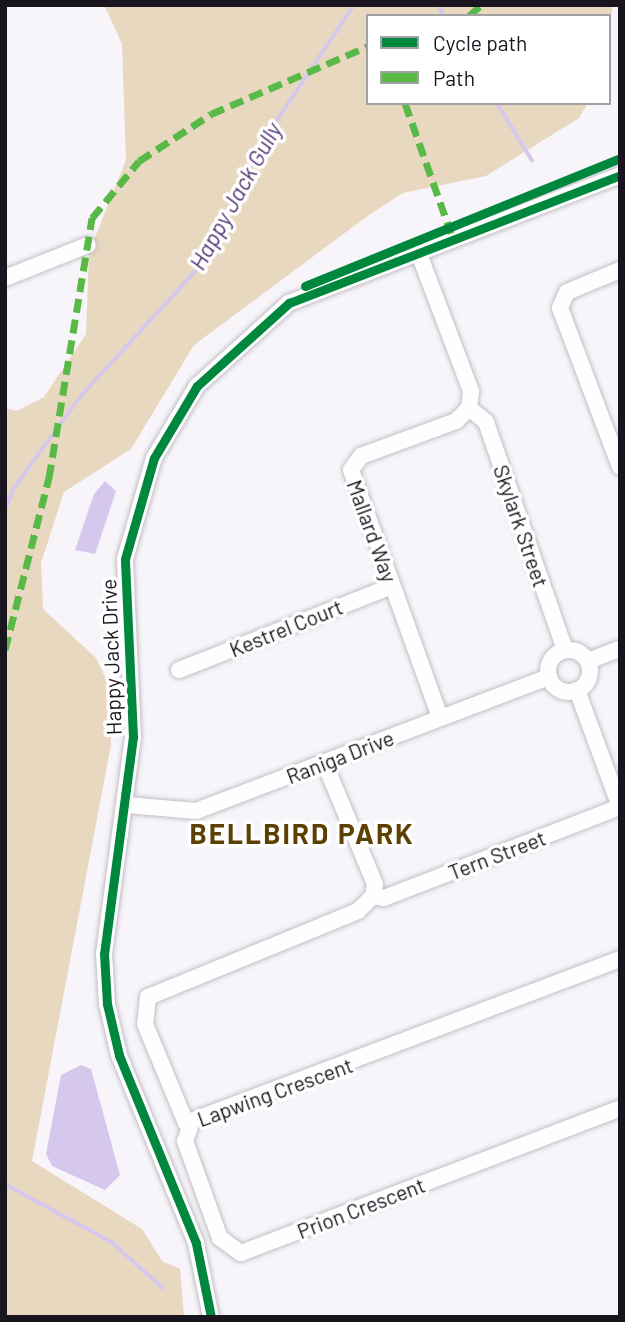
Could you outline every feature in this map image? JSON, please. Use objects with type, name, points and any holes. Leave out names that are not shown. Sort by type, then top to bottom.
[{"type":"street","name":"Happy Jack Drive","points":[[211,1317],[196,1243],[119,1055],[107,1004],[106,942],[127,805],[133,737],[125,559],[154,458],[197,386],[251,332],[289,303],[620,174]]},
{"type":"street","points":[[5,278],[88,245]]},
{"type":"street","points":[[419,254],[471,391],[469,408]]},
{"type":"street","points":[[620,270],[567,292],[560,308],[620,467]]},
{"type":"street","name":"Mallard Way","points":[[440,718],[392,586],[352,463],[456,421],[469,408]]},
{"type":"street","name":"Skylark Street","points":[[469,408],[486,422],[565,650]]},
{"type":"street","name":"Kestrel Court","points":[[179,670],[392,586]]},
{"type":"street","points":[[587,661],[587,681],[577,690],[558,688],[550,677],[550,664],[565,650],[587,661],[620,649]]},
{"type":"street","name":"Raniga Drive","points":[[127,805],[196,811],[550,677]]},
{"type":"street","points":[[577,690],[620,807]]},
{"type":"street","points":[[325,764],[375,884],[373,895]]},
{"type":"street","name":"Tern Street","points":[[373,895],[384,898],[620,807]]},
{"type":"street","name":"Lapwing Crescent","points":[[373,895],[358,911],[148,997],[145,1024],[183,1119],[191,1124],[620,959]]},
{"type":"street","name":"Prion Crescent","points":[[191,1124],[185,1141],[220,1238],[241,1253],[620,1108]]},
{"type":"shaded area","points":[[104,5],[613,5],[611,17],[611,14],[366,14],[366,105],[587,105],[579,118],[486,176],[403,193],[369,215],[194,345],[131,449],[64,492],[41,563],[43,609],[96,658],[107,681],[111,745],[32,1161],[142,1229],[162,1261],[180,1269],[184,1317],[5,1317],[5,408],[17,411],[44,397],[86,334],[89,252],[126,160],[122,44]]},
{"type":"shaded area","points":[[105,481],[116,491],[95,554],[75,550],[94,494]]},
{"type":"shaded area","points":[[81,1065],[91,1069],[120,1175],[105,1190],[52,1166],[46,1154],[61,1075]]},
{"type":"waterway","name":"Happy Jack Gully","points":[[5,511],[14,488],[80,397],[198,268],[269,132],[354,5]]},
{"type":"waterway","points":[[438,5],[443,14]]},
{"type":"waterway","points":[[498,105],[532,160]]},
{"type":"waterway","points":[[5,1184],[113,1243],[163,1288]]},
{"type":"marked path","points":[[471,14],[481,5]]},
{"type":"marked path","points":[[5,650],[49,478],[92,218],[139,161],[211,114],[366,47]]},
{"type":"marked path","points":[[406,105],[451,233]]},
{"type":"cycle path","points":[[305,286],[620,158]]},
{"type":"cycle path","points":[[211,1317],[196,1243],[119,1055],[107,1004],[104,954],[133,737],[125,559],[154,458],[197,386],[289,303],[620,175]]},
{"type":"district","name":"BELLBIRD PARK","points":[[302,833]]}]
